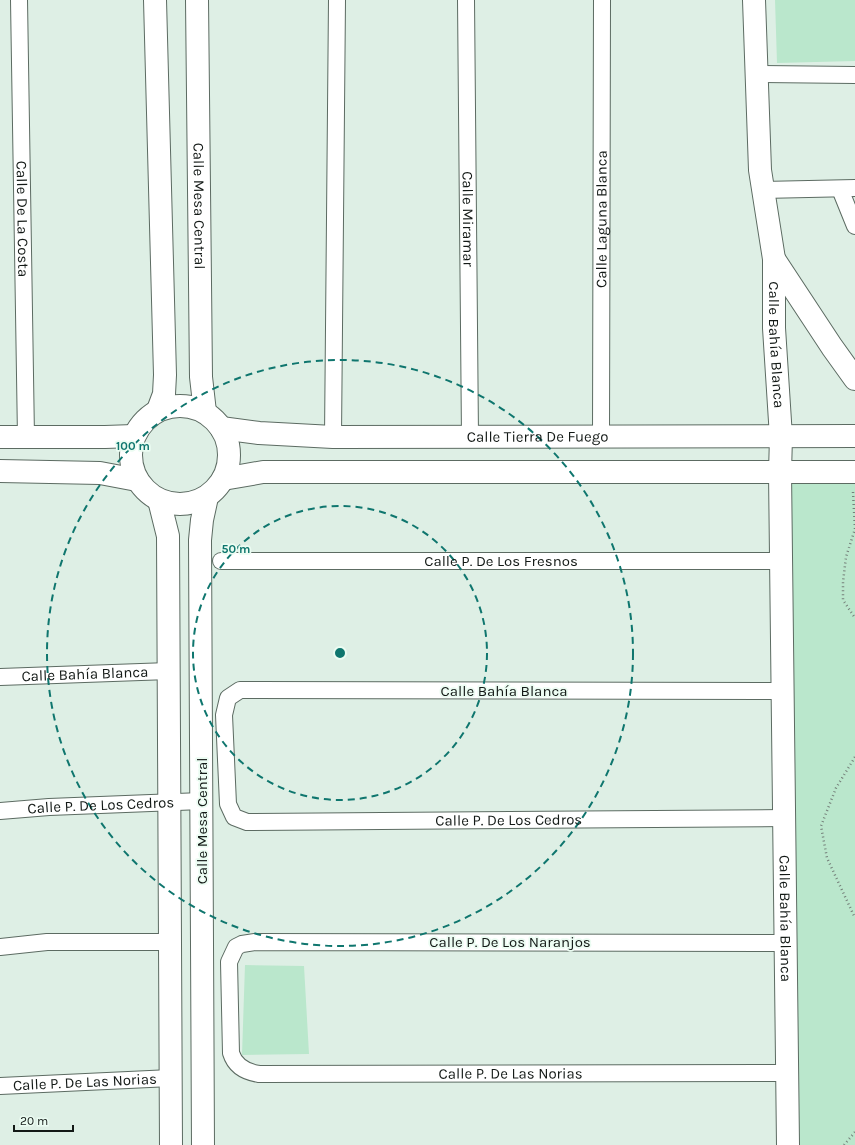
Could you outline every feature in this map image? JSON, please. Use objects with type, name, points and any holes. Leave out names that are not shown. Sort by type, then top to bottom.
[{"type":"street","name":"Calle De La Costa","points":[[19,0],[26,437]]},
{"type":"street","points":[[155,0],[165,375],[164,394],[158,410]]},
{"type":"street","name":"Calle Mesa Central","points":[[197,0],[201,377],[205,412]]},
{"type":"street","points":[[333,437],[337,0]]},
{"type":"street","name":"Calle Miramar","points":[[466,0],[470,437]]},
{"type":"street","name":"Calle Laguna Blanca","points":[[601,437],[602,0]]},
{"type":"street","name":"Calle Bahía Blanca","points":[[754,0],[755,74],[760,170],[774,259],[774,328],[781,437],[782,691],[788,1145]]},
{"type":"street","points":[[755,74],[855,76]]},
{"type":"street","points":[[762,190],[847,189],[855,226]]},
{"type":"street","points":[[774,259],[855,379]]},
{"type":"street","points":[[174,406],[190,406],[205,412],[214,419],[221,428],[227,440],[230,453],[228,466],[223,479],[216,489],[207,497],[196,502],[183,505],[171,504],[159,500],[146,492],[136,480],[131,466],[130,451],[134,436],[144,421],[158,410],[174,406]]},
{"type":"street","name":"Calle Tierra De Fuego","points":[[221,428],[259,434],[333,437],[855,436]]},
{"type":"street","points":[[0,437],[105,438],[134,436]]},
{"type":"street","points":[[0,471],[100,473],[136,480]]},
{"type":"street","points":[[223,479],[263,472],[853,472]]},
{"type":"street","name":"Calle Mesa Central","points":[[203,1145],[200,540],[202,520],[207,497]]},
{"type":"street","points":[[159,500],[168,536],[171,1145]]},
{"type":"street","name":"Calle P. De Los Fresnos","points":[[221,561],[781,561]]},
{"type":"street","name":"Calle Bahía Blanca","points":[[0,677],[169,671]]},
{"type":"street","name":"Calle Bahía Blanca","points":[[234,817],[228,804],[224,716],[228,698],[240,690],[782,691]]},
{"type":"street","name":"Calle P. De Los Cedros","points":[[0,811],[49,807],[202,801]]},
{"type":"street","name":"Calle P. De Los Cedros","points":[[234,817],[247,822],[784,818]]},
{"type":"street","points":[[0,947],[47,942],[170,942]]},
{"type":"street","name":"Calle P. De Los Naranjos","points":[[237,1064],[231,1053],[229,962],[236,947],[242,944],[255,942],[785,942]]},
{"type":"street","name":"Calle P. De Las Norias","points":[[237,1064],[244,1070],[258,1074],[786,1073]]},
{"type":"street","name":"Calle P. De Las Norias","points":[[0,1086],[171,1078]]},
{"type":"path","points":[[853,472],[855,529],[846,557],[843,600],[855,618]]},
{"type":"path","points":[[855,757],[836,788],[821,826],[828,858],[855,918]]},
{"type":"path","points":[[844,1145],[855,1132]]},
{"type":"green space","points":[[775,0],[855,0],[855,61],[777,63]]},
{"type":"green space","points":[[794,481],[855,482],[855,1145],[794,1145],[786,492]]},
{"type":"green space","points":[[245,965],[304,966],[309,1054],[242,1055]]}]
